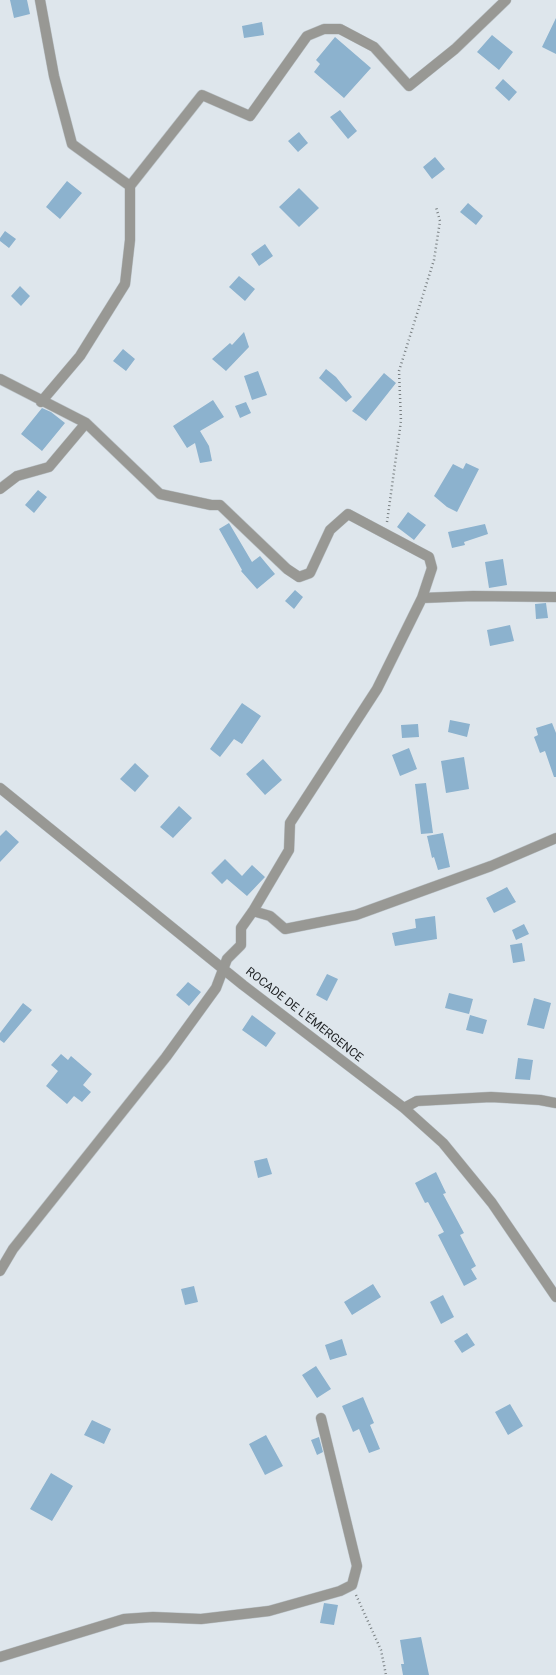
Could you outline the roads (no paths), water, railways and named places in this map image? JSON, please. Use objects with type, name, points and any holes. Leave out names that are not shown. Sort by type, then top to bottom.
[{"type":"street","points":[[40,0],[54,76],[72,144],[130,186]]},
{"type":"street","points":[[42,402],[80,356],[125,284],[130,240],[130,186],[202,95],[250,116],[307,36],[324,29],[340,29],[374,47],[409,86],[456,49],[506,0]]},
{"type":"street","points":[[0,379],[42,402],[86,423],[160,494],[212,505],[220,505],[287,569],[299,577],[310,573],[330,530],[348,514],[429,557],[432,568],[422,598],[377,689],[290,823],[289,850],[253,911],[241,928],[241,945],[227,958],[216,988],[166,1057],[13,1249],[0,1271]]},
{"type":"street","points":[[0,488],[17,476],[49,467],[86,423]]},
{"type":"street","points":[[422,598],[473,596],[556,597]]},
{"type":"street","name":"ROCADE DE L'ÉMERGENCE","points":[[0,788],[296,1026],[404,1108],[443,1142],[492,1203],[556,1297]]},
{"type":"street","points":[[253,911],[270,916],[285,929],[356,915],[491,866],[556,838]]},
{"type":"street","points":[[404,1108],[417,1101],[491,1097],[540,1100],[556,1103]]},
{"type":"street","points":[[0,1657],[124,1619],[153,1617],[200,1619],[269,1611],[340,1591],[352,1585],[357,1566],[322,1418]]}]
